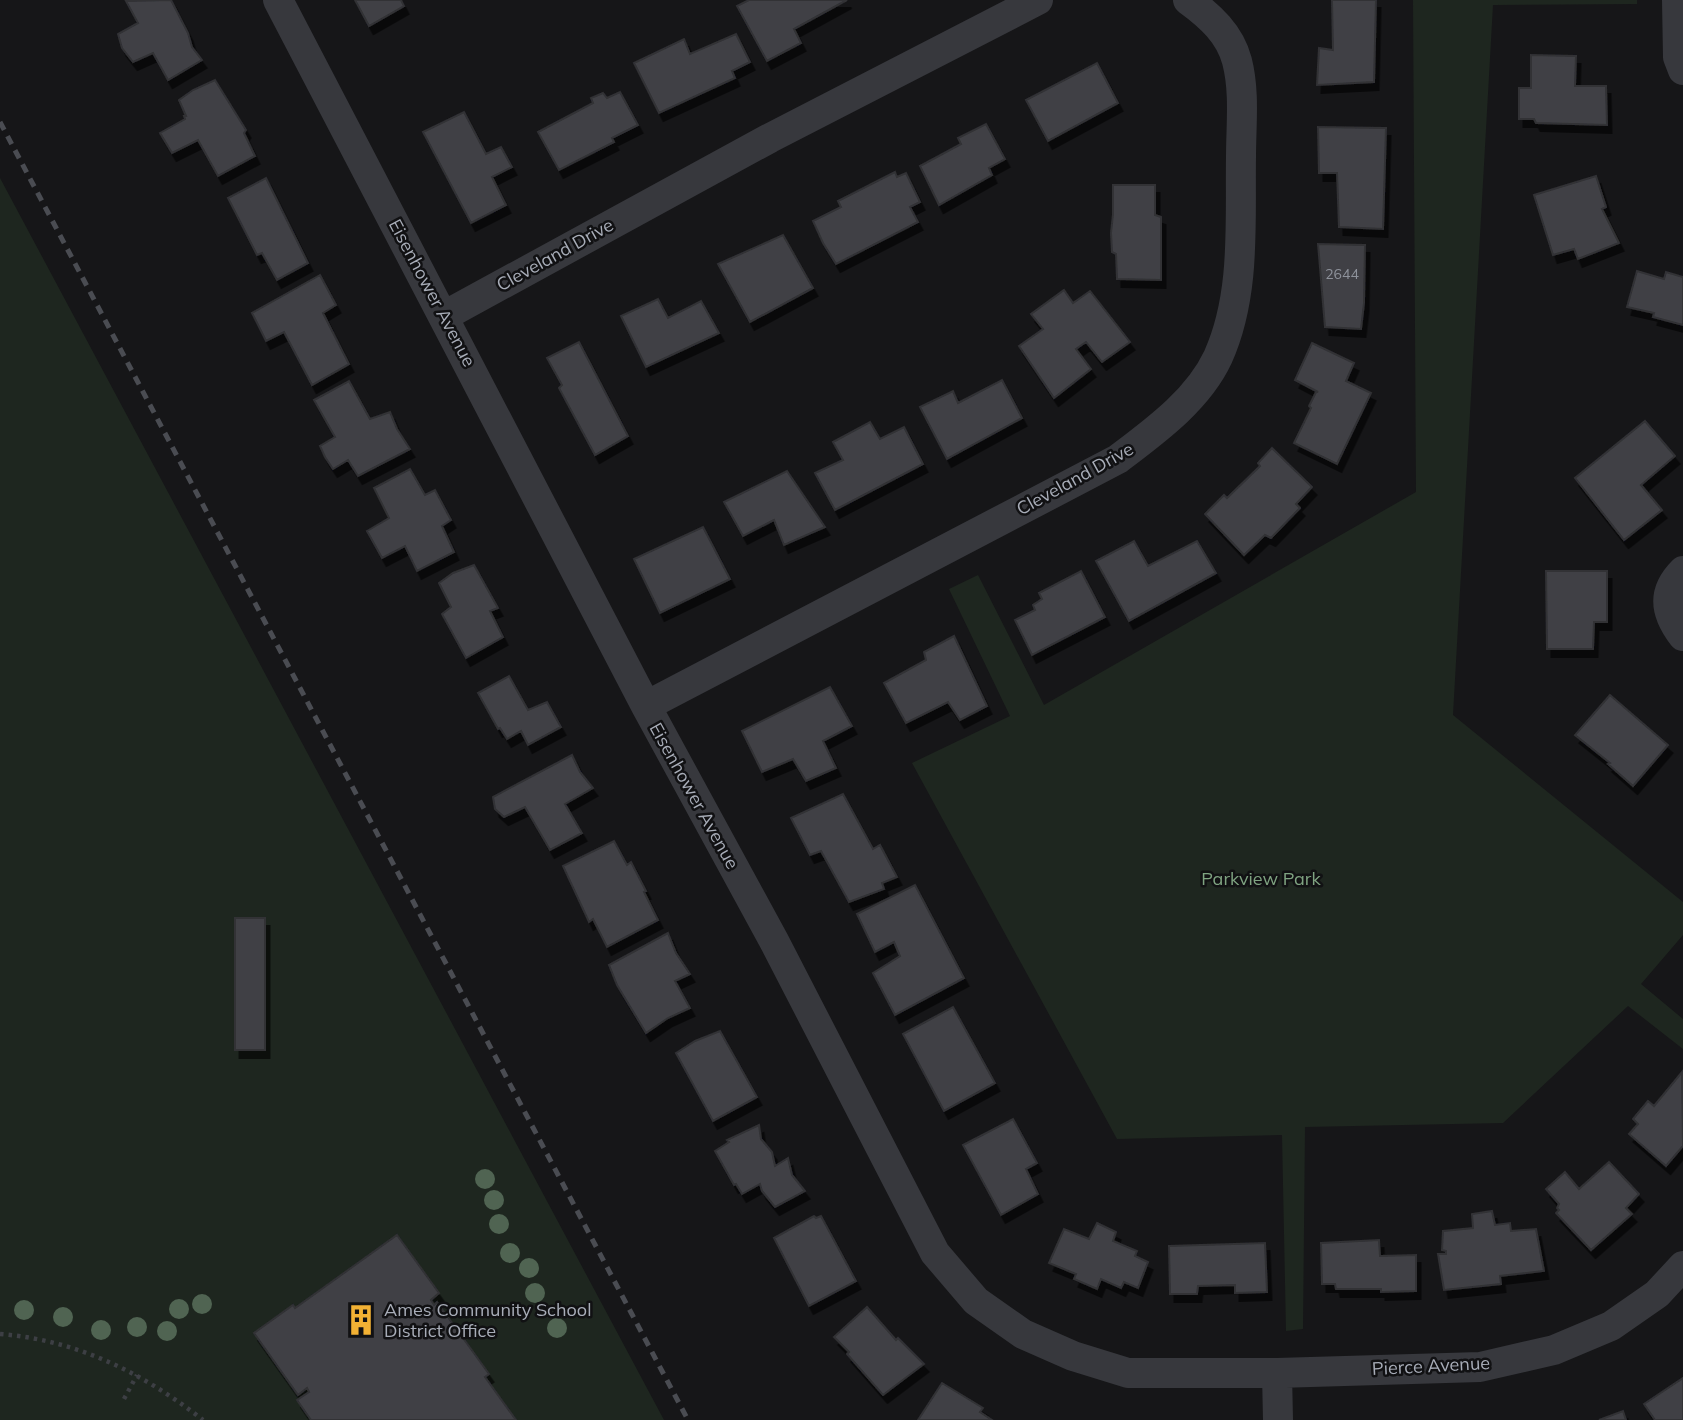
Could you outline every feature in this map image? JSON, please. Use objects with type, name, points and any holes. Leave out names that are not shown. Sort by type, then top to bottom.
[{"type":"street","name":"Eisenhower Avenue","points":[[278,0],[646,706],[774,941],[935,1253],[976,1301],[1023,1334],[1073,1356],[1128,1373],[1277,1373]]},
{"type":"street","name":"Cleveland Drive","points":[[444,316],[770,138],[1038,0]]},
{"type":"street","name":"Cleveland Drive","points":[[646,706],[1118,458],[1169,421],[1196,389],[1217,359],[1230,322],[1239,271],[1242,90],[1237,60],[1226,35],[1206,13],[1188,0]]},
{"type":"street","points":[[1677,0],[1678,57],[1683,70]]},
{"type":"street","points":[[1683,571],[1668,594],[1670,619],[1683,636]]},
{"type":"street","name":"Pierce Avenue","points":[[1277,1373],[1480,1367],[1554,1350],[1611,1326],[1657,1294],[1683,1266]]},
{"type":"street","points":[[1277,1373],[1278,1420]]},
{"type":"path","points":[[0,1334],[47,1341],[83,1351],[137,1375],[203,1420]]},
{"type":"path","points":[[124,1399],[137,1375]]},
{"type":"path","points":[[191,1420],[195,1413]]},
{"type":"green space","name":"Parkview Park","points":[[1413,0],[1637,0],[1637,4],[1493,5],[1453,715],[1683,902],[1683,935],[1641,984],[1683,1019],[1683,1049],[1628,1006],[1503,1123],[1305,1127],[1303,1329],[1286,1331],[1282,1135],[1117,1139],[912,763],[1010,716],[949,589],[978,575],[1044,705],[1416,492]]},
{"type":"green space","points":[[0,178],[664,1420],[0,1420]]},
{"type":"building","points":[[171,0],[192,47],[202,60],[168,80],[153,53],[133,62],[122,48],[118,34],[138,23],[126,1]]},
{"type":"building","points":[[355,0],[401,0],[404,6],[369,26]]},
{"type":"building","points":[[749,0],[847,0],[794,29],[801,43],[767,61],[737,6]]},
{"type":"building","points":[[1332,0],[1376,0],[1374,82],[1317,85],[1319,48],[1333,50]]},
{"type":"building","points":[[736,34],[750,62],[732,71],[735,78],[659,113],[634,63],[684,39],[690,54]]},
{"type":"building","points":[[1531,55],[1576,56],[1575,86],[1606,86],[1607,125],[1536,123],[1534,119],[1519,119],[1519,88],[1531,88]]},
{"type":"building","points":[[1097,63],[1118,103],[1048,141],[1026,100]]},
{"type":"building","points":[[215,80],[246,130],[244,133],[255,156],[218,176],[198,140],[172,153],[160,133],[185,119],[179,100]]},
{"type":"building","points":[[620,92],[638,125],[612,138],[614,142],[559,170],[538,132],[593,103],[591,98],[603,93],[607,98]]},
{"type":"building","points":[[464,112],[486,154],[501,147],[512,167],[492,177],[506,205],[471,223],[423,132]]},
{"type":"building","points":[[986,124],[1005,159],[989,168],[992,175],[939,205],[920,166],[961,144],[958,138]]},
{"type":"building","points":[[1318,127],[1386,128],[1383,229],[1339,227],[1337,173],[1319,173]]},
{"type":"building","points":[[895,172],[897,177],[906,173],[920,202],[910,207],[918,222],[836,264],[813,221],[841,207],[838,201]]},
{"type":"building","points":[[1596,176],[1606,207],[1602,209],[1619,243],[1578,259],[1574,249],[1553,255],[1534,195]]},
{"type":"building","points":[[266,178],[308,263],[277,280],[262,253],[257,255],[228,198]]},
{"type":"building","points":[[1113,185],[1155,185],[1155,215],[1161,217],[1161,280],[1117,279],[1116,254],[1112,252],[1111,233]]},
{"type":"building","points":[[783,235],[813,288],[750,322],[718,264]]},
{"type":"building","points":[[1318,244],[1365,245],[1361,329],[1325,327]]},
{"type":"building","points":[[1637,271],[1664,279],[1666,272],[1683,277],[1683,325],[1653,317],[1654,313],[1627,307]]},
{"type":"building","points":[[320,275],[336,305],[323,313],[349,364],[312,385],[284,332],[266,341],[252,313]]},
{"type":"building","points":[[1064,290],[1073,303],[1090,291],[1130,342],[1102,362],[1086,342],[1076,349],[1091,369],[1054,398],[1019,346],[1043,329],[1031,314]]},
{"type":"building","points":[[658,299],[668,318],[701,301],[719,333],[646,367],[621,316]]},
{"type":"building","points":[[579,342],[628,436],[595,455],[559,388],[562,385],[547,358]]},
{"type":"building","points":[[1312,343],[1354,363],[1346,381],[1371,393],[1337,464],[1294,443],[1311,408],[1309,406],[1318,392],[1295,380]]},
{"type":"building","points":[[1002,380],[1022,418],[947,459],[920,407],[953,391],[958,403]]},
{"type":"building","points":[[349,381],[370,419],[390,412],[410,449],[358,476],[348,460],[333,469],[325,457],[320,446],[335,437],[314,400]]},
{"type":"building","points":[[1645,421],[1675,456],[1641,485],[1662,510],[1624,540],[1575,478]]},
{"type":"building","points":[[870,422],[880,439],[904,427],[923,464],[835,510],[815,473],[843,460],[833,442]]},
{"type":"building","points":[[1272,448],[1312,487],[1296,504],[1300,508],[1271,538],[1265,535],[1244,555],[1205,514],[1224,495],[1227,498],[1260,466],[1258,463]]},
{"type":"building","points":[[410,469],[425,495],[435,490],[451,520],[442,526],[454,552],[417,571],[405,546],[382,558],[367,531],[389,518],[374,488]]},
{"type":"building","points":[[787,471],[825,527],[784,545],[774,520],[743,536],[724,502]]},
{"type":"building","points":[[703,527],[730,579],[660,613],[634,559]]},
{"type":"building","points":[[1134,541],[1148,566],[1197,541],[1216,573],[1129,621],[1096,561]]},
{"type":"building","points":[[474,565],[498,608],[490,611],[503,637],[466,658],[442,614],[451,607],[439,583],[453,573]]},
{"type":"building","points":[[1081,571],[1105,617],[1032,655],[1015,620],[1035,610],[1033,605],[1042,599],[1039,593]]},
{"type":"building","points":[[1546,571],[1607,571],[1607,622],[1594,622],[1593,649],[1547,649]]},
{"type":"building","points":[[954,636],[987,706],[960,720],[948,702],[906,723],[884,683],[926,660],[924,652]]},
{"type":"building","points":[[509,676],[528,710],[547,702],[561,727],[528,745],[521,731],[507,739],[500,728],[498,729],[478,693]]},
{"type":"building","points":[[830,687],[852,726],[823,741],[836,768],[806,781],[793,759],[762,772],[742,731]]},
{"type":"building","points":[[1610,695],[1668,745],[1633,786],[1575,735]]},
{"type":"building","points":[[572,755],[580,772],[593,788],[565,804],[582,833],[550,850],[525,807],[504,817],[495,809],[493,797]]},
{"type":"building","points":[[843,794],[873,849],[880,845],[897,877],[882,883],[884,889],[849,902],[821,851],[810,855],[791,818]]},
{"type":"building","points":[[614,841],[627,865],[631,862],[658,920],[607,947],[593,919],[589,922],[563,866]]},
{"type":"building","points":[[915,885],[964,978],[895,1015],[873,973],[900,956],[894,942],[875,952],[857,914]]},
{"type":"building","points":[[235,918],[265,918],[265,1050],[235,1050]]},
{"type":"building","points":[[668,933],[676,953],[690,974],[675,981],[690,1008],[668,1018],[646,1033],[617,985],[609,965]]},
{"type":"building","points":[[953,1007],[995,1083],[944,1111],[903,1034]]},
{"type":"building","points":[[720,1031],[757,1097],[713,1121],[676,1053],[695,1041]]},
{"type":"building","points":[[1682,1072],[1683,1146],[1666,1166],[1629,1134],[1638,1124],[1633,1119],[1648,1101],[1654,1106]]},
{"type":"building","points":[[1013,1119],[1037,1163],[1026,1169],[1038,1194],[1001,1215],[963,1145]]},
{"type":"building","points":[[759,1125],[761,1139],[772,1152],[775,1166],[788,1158],[792,1175],[805,1191],[775,1207],[762,1191],[760,1184],[742,1194],[715,1151],[729,1142],[727,1140]]},
{"type":"building","points":[[1609,1162],[1639,1194],[1626,1208],[1632,1214],[1591,1250],[1556,1213],[1559,1204],[1546,1189],[1565,1172],[1579,1189]]},
{"type":"building","points":[[1492,1211],[1495,1225],[1510,1223],[1511,1231],[1536,1229],[1544,1271],[1500,1276],[1501,1284],[1444,1290],[1438,1254],[1446,1254],[1446,1251],[1442,1250],[1443,1231],[1473,1228],[1472,1214]]},
{"type":"building","points":[[814,1216],[821,1216],[856,1281],[809,1306],[774,1238]]},
{"type":"building","points":[[1097,1223],[1116,1232],[1113,1241],[1137,1251],[1135,1256],[1148,1262],[1138,1288],[1124,1282],[1121,1288],[1101,1279],[1097,1289],[1074,1279],[1076,1274],[1049,1263],[1064,1229],[1089,1239]]},
{"type":"building","name":"Ames Community School District Office","points":[[397,1235],[439,1293],[431,1300],[434,1305],[437,1302],[489,1374],[485,1377],[516,1420],[311,1420],[297,1400],[309,1392],[307,1388],[298,1395],[254,1333],[293,1305],[295,1308]]},
{"type":"building","points":[[1379,1240],[1380,1256],[1416,1255],[1416,1291],[1336,1289],[1335,1284],[1322,1284],[1321,1243]]},
{"type":"building","points":[[1265,1243],[1267,1292],[1235,1293],[1235,1285],[1198,1286],[1197,1294],[1170,1294],[1169,1246]]},
{"type":"building","points":[[867,1307],[896,1340],[898,1338],[924,1364],[883,1395],[834,1337]]},
{"type":"building","points":[[1683,1378],[1683,1420],[1655,1420],[1644,1404]]},
{"type":"building","points":[[942,1383],[983,1408],[980,1412],[992,1420],[918,1420]]},
{"type":"building","points":[[1623,1411],[1626,1420],[1599,1420]]},
{"type":"railway","points":[[0,122],[688,1420]]},
{"type":"place","name":"Ames Community School District Office","points":[[361,1320]]}]
